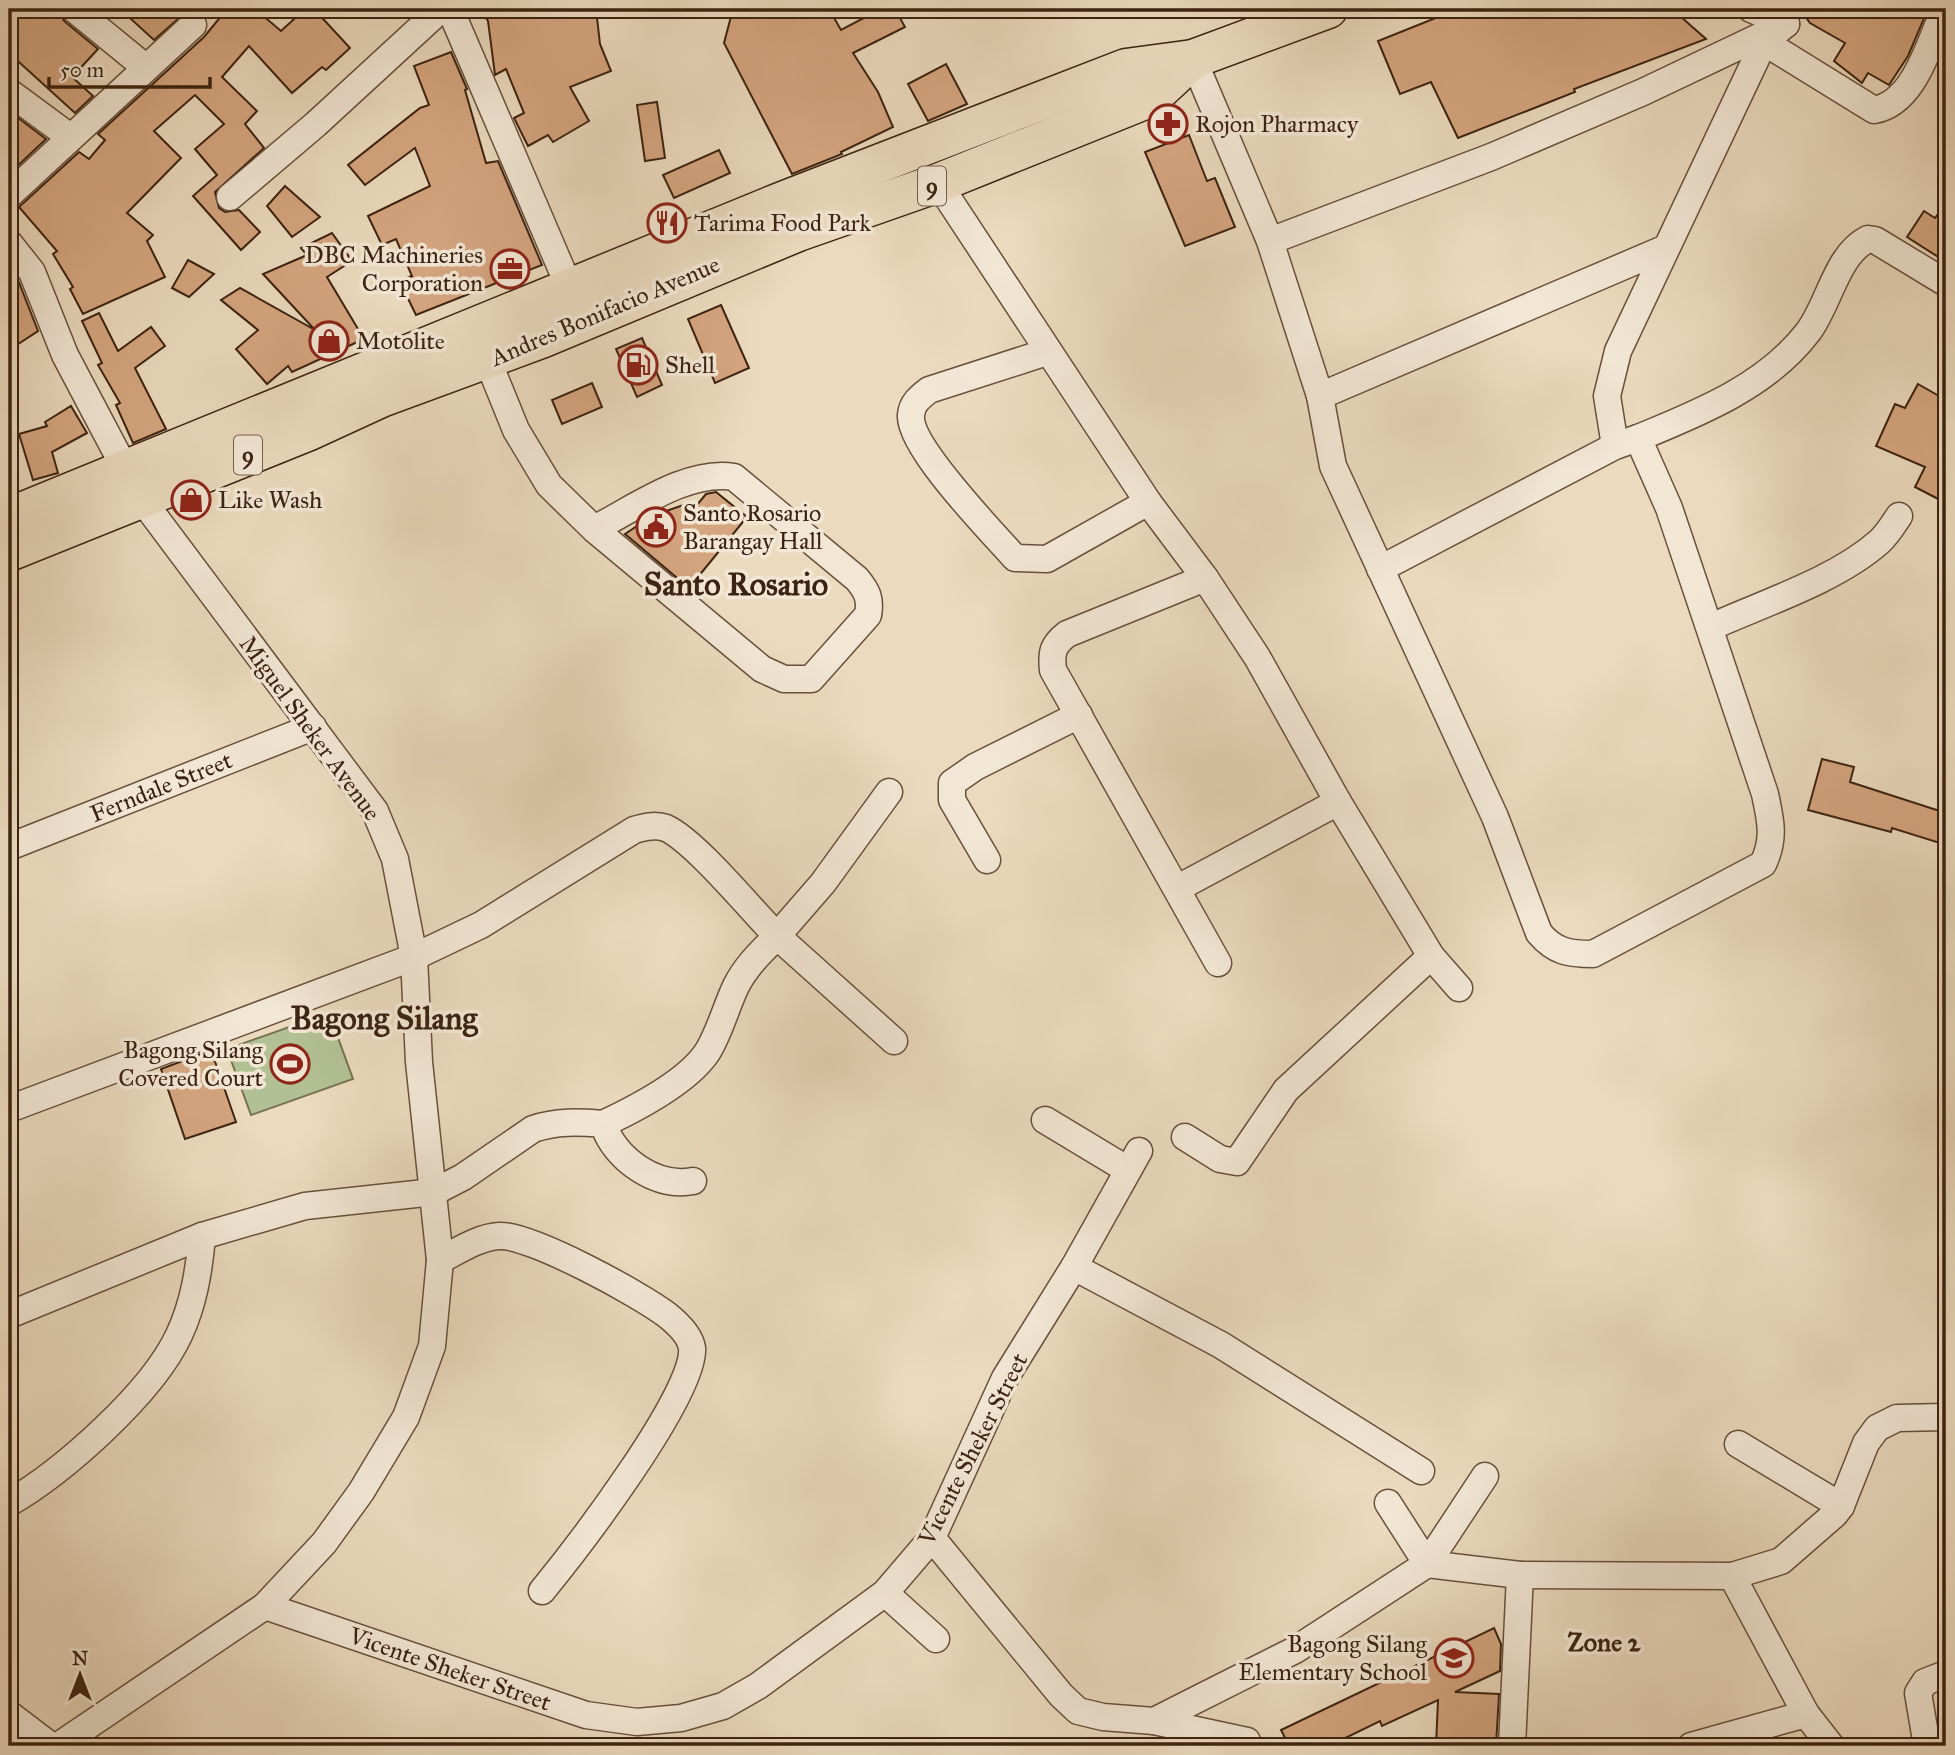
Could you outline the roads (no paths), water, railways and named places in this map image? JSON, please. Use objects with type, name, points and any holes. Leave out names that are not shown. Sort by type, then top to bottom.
[{"type":"highway","name":"Andres Bonifacio Avenue","points":[[9,517],[307,432],[381,398],[488,361],[577,305],[785,200],[1126,68],[1193,59],[1328,9]]},
{"type":"highway","name":"Andres Bonifacio Avenue","points":[[9,552],[133,483],[577,305],[938,183],[1153,97],[1193,59]]},
{"type":"street","points":[[74,9],[145,67]]},
{"type":"street","points":[[230,197],[316,124],[441,9]]},
{"type":"street","points":[[450,9],[577,305]]},
{"type":"street","points":[[1751,9],[1786,24]]},
{"type":"street","points":[[1764,42],[1874,110],[1887,108],[1909,87],[1945,9]]},
{"type":"street","points":[[1270,241],[1503,151],[1643,92],[1786,24]]},
{"type":"street","points":[[1193,59],[1270,241],[1320,396],[1332,466],[1495,817],[1539,933],[1550,947],[1569,954],[1593,954],[1745,876],[1763,864],[1772,846],[1773,829],[1765,794],[1711,627],[1661,488],[1608,415],[1610,376],[1666,248],[1764,42],[1786,24]]},
{"type":"street","points":[[9,195],[193,25]]},
{"type":"street","points":[[9,92],[70,137]]},
{"type":"street","points":[[938,183],[1047,352],[1257,657],[1338,802],[1431,956],[1459,988]]},
{"type":"street","points":[[1380,569],[1626,442],[1719,403],[1789,355],[1810,330],[1849,255],[1868,239],[1875,240],[1946,283]]},
{"type":"street","name":"Miguel Sheker Avenue","points":[[9,243],[32,272],[65,355],[133,483],[375,811],[395,859],[414,957],[419,1062],[440,1260],[432,1346],[407,1417],[361,1492],[324,1543],[265,1606],[58,1746]]},
{"type":"street","points":[[1320,396],[1666,248]]},
{"type":"street","points":[[1047,352],[929,390],[914,402],[910,416],[914,436],[951,485],[1015,558],[1047,559],[1148,502]]},
{"type":"street","points":[[488,361],[516,430],[549,485],[594,529],[762,669],[784,679],[801,681],[811,678],[867,615],[870,604],[866,590],[857,579],[734,477],[716,474],[696,477],[594,529]]},
{"type":"street","points":[[1711,627],[1821,578],[1863,554],[1881,541],[1899,516]]},
{"type":"street","points":[[1205,578],[1067,634],[1055,643],[1051,654],[1053,670],[1219,963]]},
{"type":"street","points":[[987,860],[952,800],[952,783],[975,767],[1079,715]]},
{"type":"street","name":"Ferndale Street","points":[[9,847],[313,727]]},
{"type":"street","points":[[9,1315],[202,1236],[305,1206],[434,1192],[463,1177],[533,1129],[572,1121],[603,1124],[628,1112],[697,1065],[708,1050],[736,986],[752,961],[823,883],[889,792]]},
{"type":"street","points":[[1178,888],[1338,802]]},
{"type":"street","points":[[9,1109],[414,957],[481,925],[634,830],[649,826],[665,827],[685,841],[777,936],[894,1041]]},
{"type":"street","points":[[1185,1137],[1220,1159],[1237,1162],[1286,1090],[1431,956]]},
{"type":"street","name":"Vicente Sheker Street","points":[[265,1606],[586,1715],[637,1721],[681,1718],[723,1706],[758,1686],[884,1592],[932,1538],[1005,1378],[1074,1266],[1134,1160],[1045,1121]]},
{"type":"street","points":[[603,1124],[608,1139],[647,1174],[665,1183],[693,1181]]},
{"type":"street","points":[[9,1503],[87,1446],[144,1386],[179,1336],[198,1279],[202,1236]]},
{"type":"street","points":[[440,1260],[482,1240],[500,1236],[527,1241],[666,1314],[686,1333],[692,1348],[688,1367],[676,1395],[625,1482],[542,1591]]},
{"type":"street","points":[[1074,1266],[1221,1345],[1421,1471]]},
{"type":"street","points":[[1427,1564],[1520,1575],[1732,1576],[1781,1561],[1841,1506],[1866,1443],[1877,1429],[1897,1418],[1946,1417]]},
{"type":"street","points":[[1738,1444],[1841,1506]]},
{"type":"street","points":[[1154,1721],[1295,1650],[1427,1564],[1485,1476]]},
{"type":"street","points":[[1388,1503],[1427,1564]]},
{"type":"street","points":[[932,1538],[1061,1695],[1078,1711],[1103,1717],[1154,1721],[1247,1741]]},
{"type":"street","points":[[1512,1746],[1520,1575]]},
{"type":"street","points":[[1732,1576],[1806,1714],[1831,1746]]},
{"type":"street","points":[[884,1592],[936,1639]]},
{"type":"street","points":[[1927,1746],[1918,1693],[1925,1682],[1946,1674]]},
{"type":"street","points":[[9,1714],[51,1746]]},
{"type":"street","points":[[1691,1746],[1806,1714]]},
{"type":"place","name":"Rojon Pharmacy","points":[[1168,124]]},
{"type":"place","name":"Tarima Food Park","points":[[667,223]]},
{"type":"place","name":"DBC Machineries Corporation","points":[[510,269]]},
{"type":"place","name":"Motolite","points":[[329,341]]},
{"type":"place","name":"Shell","points":[[638,365]]},
{"type":"place","name":"Like Wash","points":[[191,500]]},
{"type":"place","name":"Santo Rosario Barangay Hall","points":[[656,527]]},
{"type":"place","name":"Bagong Silang Covered Court","points":[[290,1064]]},
{"type":"place","name":"Bagong Silang Elementary School","points":[[1454,1658]]},
{"type":"district","name":"Santo Rosario","points":[[736,584]]},
{"type":"district","name":"Bagong Silang","points":[[384,1018]]},
{"type":"district","name":"Zone 2","points":[[1604,1642]]}]
